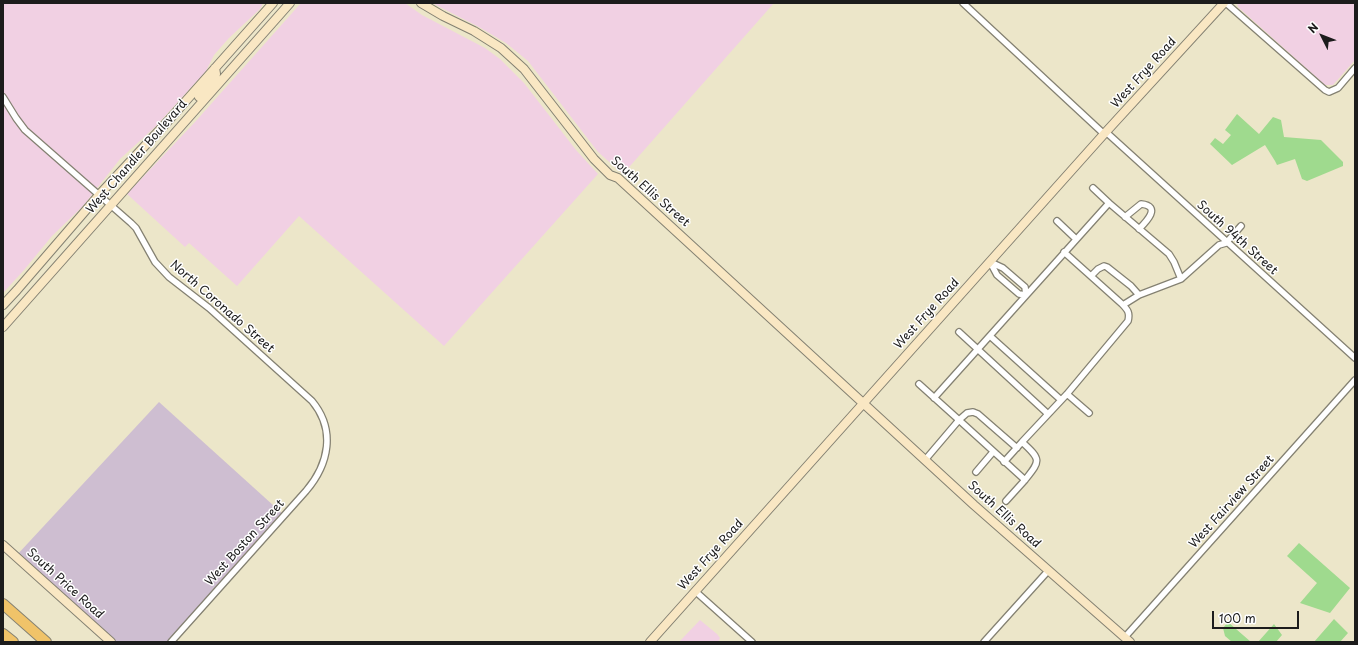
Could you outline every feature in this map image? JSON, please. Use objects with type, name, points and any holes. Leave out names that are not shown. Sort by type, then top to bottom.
[{"type":"highway","points":[[3,604],[46,642]]},
{"type":"highway","points":[[3,634],[13,642]]},
{"type":"street","name":"West Chandler Boulevard","points":[[3,305],[99,195],[273,3]]},
{"type":"street","name":"West Chandler Boulevard","points":[[3,327],[290,3]]},
{"type":"street","name":"South Ellis Street","points":[[421,3],[443,16],[474,31],[501,48],[524,69],[594,159],[610,175],[618,178],[864,404]]},
{"type":"street","name":"South 94th Street","points":[[963,3],[1355,358]]},
{"type":"street","points":[[1225,3],[1325,90],[1329,92],[1338,88],[1355,68]]},
{"type":"street","name":"West Frye Road","points":[[650,642],[1105,133],[1225,3]]},
{"type":"street","points":[[194,111],[197,99],[215,78],[215,68]]},
{"type":"street","name":"North Coronado Street","points":[[3,97],[25,130],[136,228],[155,262],[169,277],[209,308],[312,401],[320,413],[325,426],[327,443],[326,454]]},
{"type":"street","points":[[1093,188],[1169,254],[1181,280]]},
{"type":"street","points":[[934,398],[1109,203]]},
{"type":"street","points":[[1125,217],[1140,204],[1144,204],[1149,207],[1152,212],[1151,216],[1140,229]]},
{"type":"street","points":[[1057,221],[1076,239]]},
{"type":"street","points":[[1123,305],[1139,295],[1181,280],[1219,245],[1226,242],[1241,226]]},
{"type":"street","points":[[1004,462],[1067,394],[1128,321],[1130,315],[1128,310],[1123,305],[1064,252]]},
{"type":"street","points":[[990,262],[997,274],[1019,294],[1026,295]]},
{"type":"street","points":[[990,262],[1003,268],[1025,287],[1026,295]]},
{"type":"street","points":[[1091,276],[1101,267],[1107,267],[1131,286],[1139,295]]},
{"type":"street","points":[[959,332],[1048,414]]},
{"type":"street","points":[[990,336],[1061,400]]},
{"type":"street","name":"West Fairview Street","points":[[1127,640],[1355,380]]},
{"type":"street","points":[[919,384],[1024,480]]},
{"type":"street","points":[[1067,394],[1089,413]]},
{"type":"street","name":"South Ellis Road","points":[[864,404],[1127,640]]},
{"type":"street","points":[[925,460],[959,420],[967,413],[973,412],[978,414],[1017,448]]},
{"type":"street","points":[[1006,501],[1037,465],[1037,459],[1031,450],[1022,442]]},
{"type":"street","points":[[976,472],[993,452]]},
{"type":"street","name":"West Boston Street","points":[[171,642],[309,487],[320,472],[326,454]]},
{"type":"street","name":"South Price Road","points":[[3,545],[111,642]]},
{"type":"street","points":[[984,642],[1048,570]]},
{"type":"street","points":[[695,591],[752,642]]},
{"type":"shaded area","points":[[3,3],[263,3],[260,9],[229,38],[214,55],[206,71],[155,127],[120,159],[83,206],[52,236],[3,293]]},
{"type":"shaded area","points":[[301,3],[405,3],[422,15],[485,48],[500,59],[524,83],[576,150],[598,174],[444,346],[299,216],[237,286],[189,243],[185,247],[127,194],[195,122]]},
{"type":"shaded area","points":[[432,3],[774,3],[623,174],[598,152],[528,61],[506,43],[479,27]]},
{"type":"shaded area","points":[[1237,3],[1355,3],[1355,60],[1333,85],[1325,85],[1238,7]]},
{"type":"shaded area","points":[[159,402],[284,515],[171,642],[111,642],[16,556]]},
{"type":"shaded area","points":[[700,620],[717,634],[720,638],[718,642],[679,642]]},
{"type":"green space","points":[[1237,114],[1259,134],[1273,117],[1281,120],[1284,137],[1321,140],[1343,162],[1343,166],[1307,181],[1302,179],[1295,159],[1277,165],[1265,145],[1232,165],[1210,144],[1215,138],[1223,144],[1231,135],[1225,130]]},
{"type":"green space","points":[[1299,543],[1350,588],[1330,613],[1300,603],[1317,583],[1287,556]]},
{"type":"green space","points":[[1334,619],[1348,633],[1340,642],[1314,642]]},
{"type":"green space","points":[[1228,622],[1251,642],[1232,642],[1225,636],[1223,628]]},
{"type":"green space","points":[[1274,624],[1282,635],[1276,642],[1258,642]]}]
